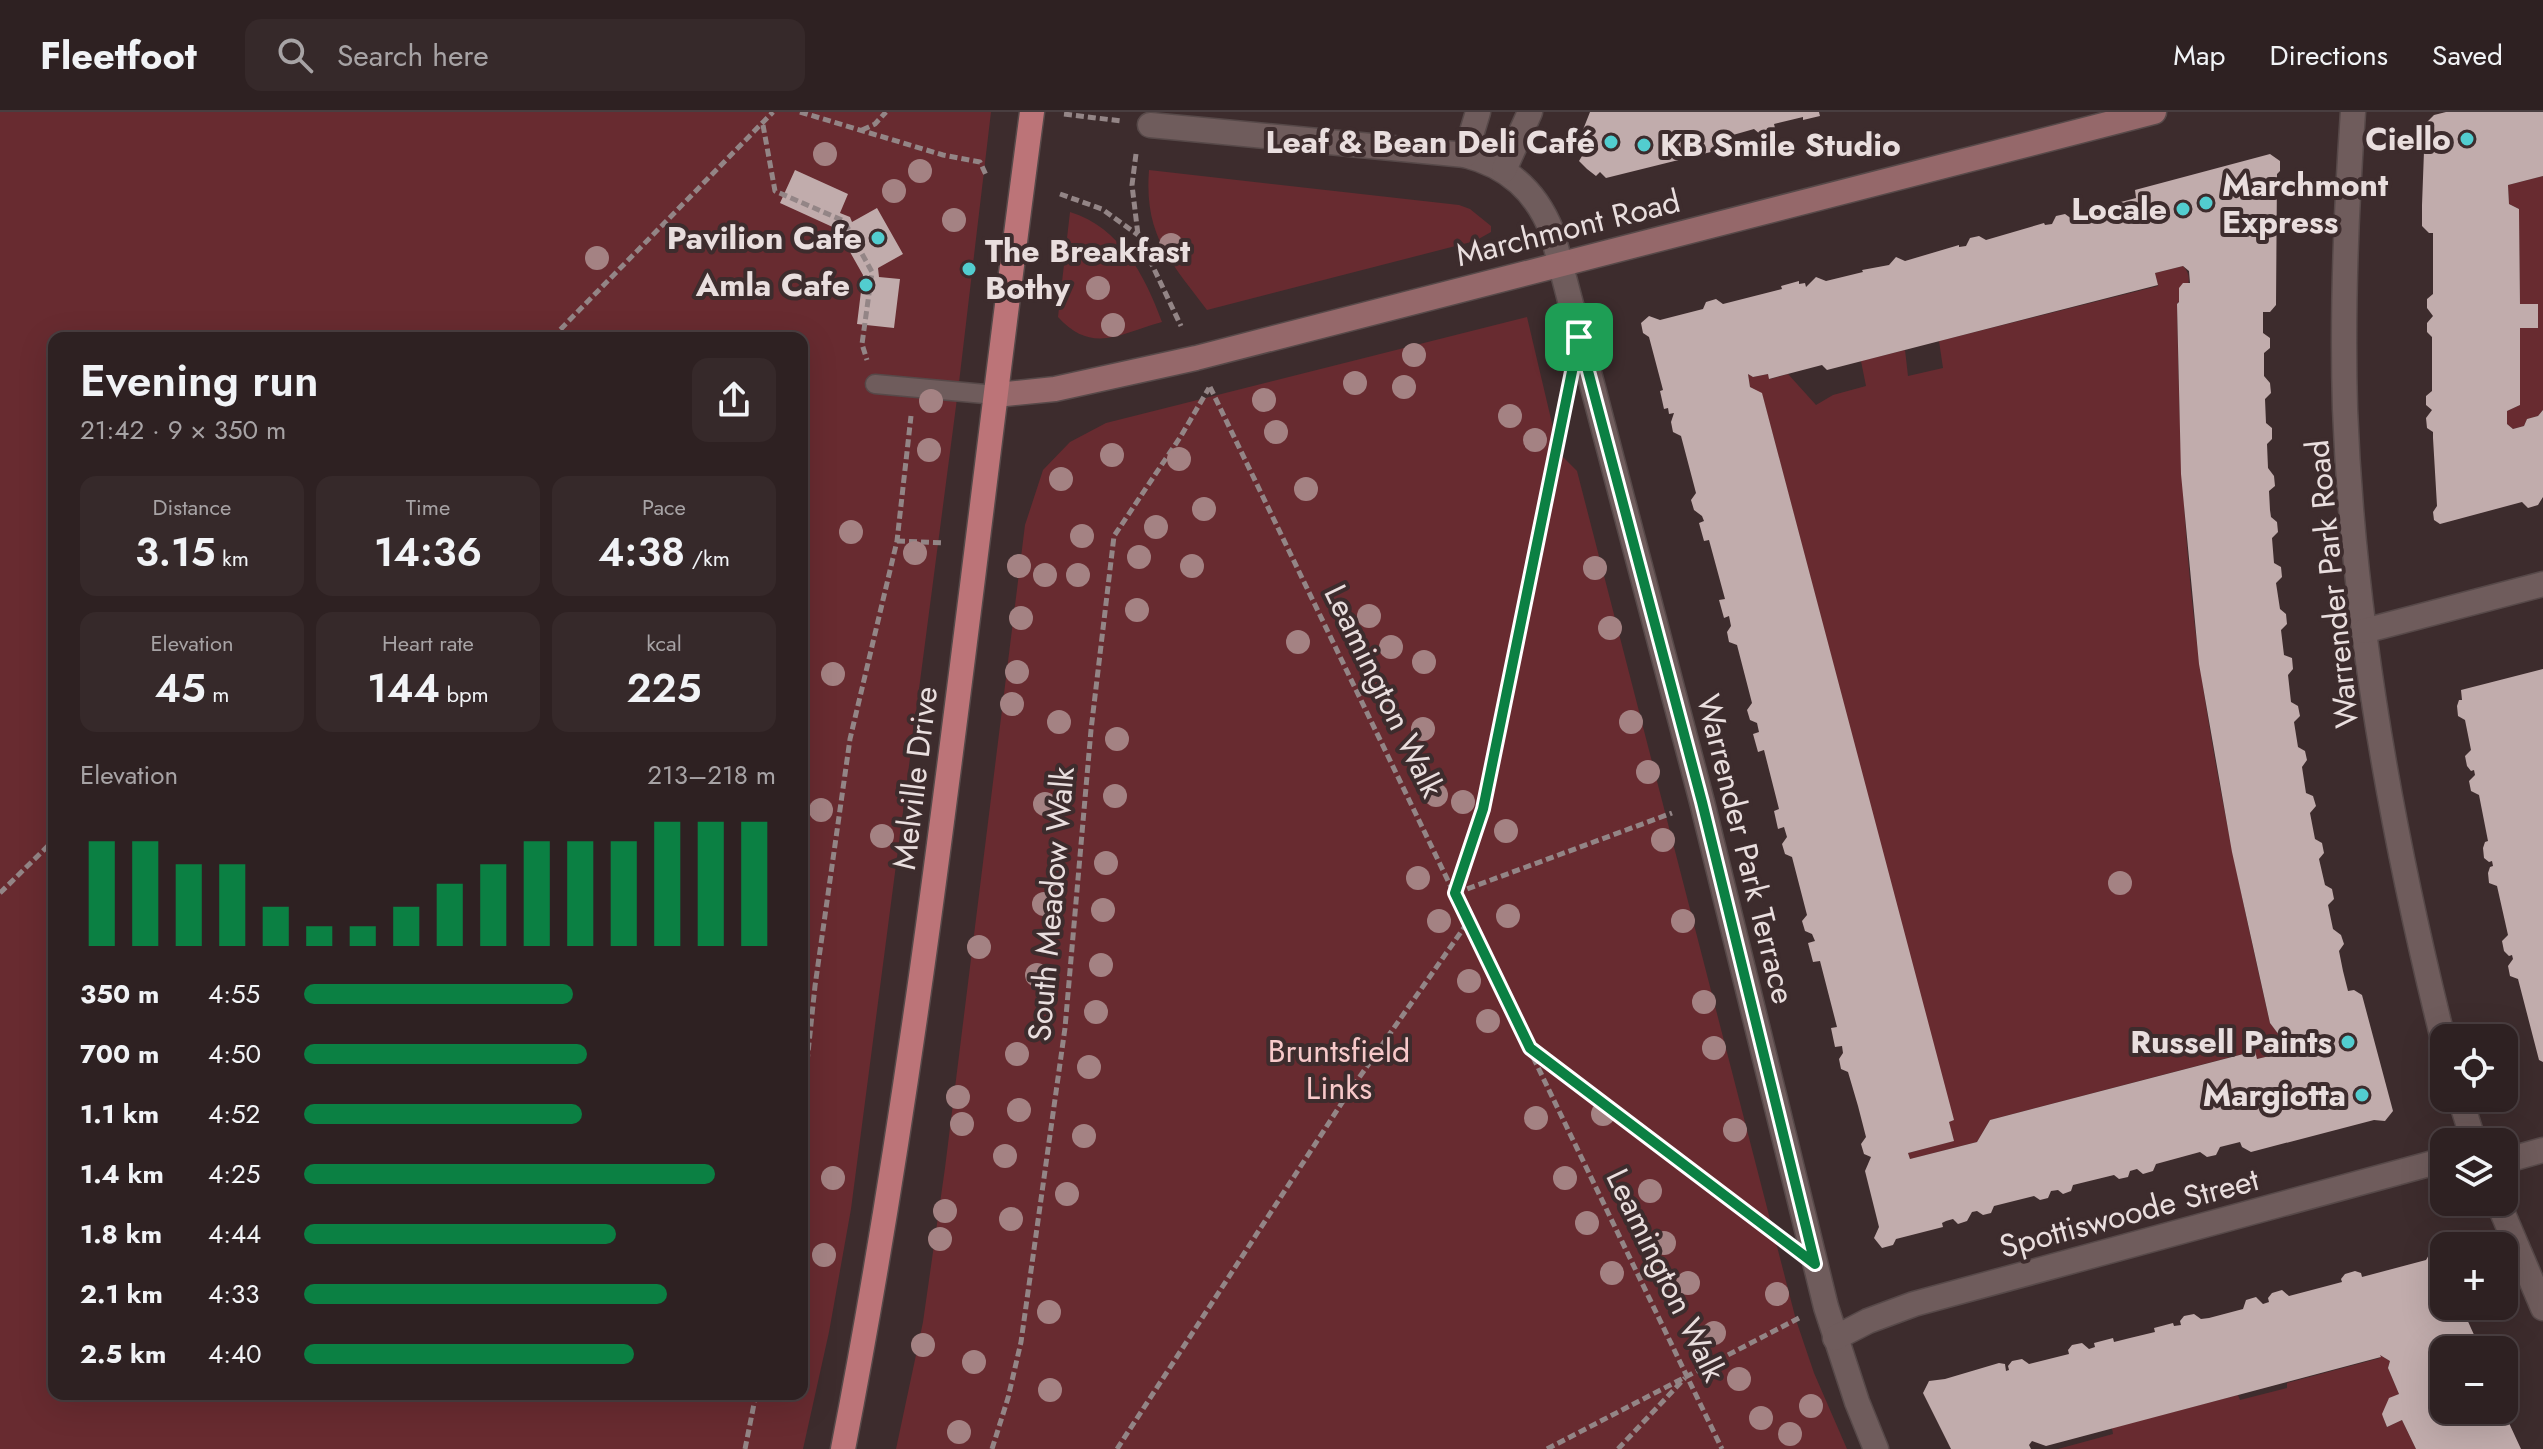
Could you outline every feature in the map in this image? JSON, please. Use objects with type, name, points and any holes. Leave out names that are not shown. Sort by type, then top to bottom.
[{"type":"main road","name":"Melville Drive","points":[[843,1449],[872,1297],[904,1096],[1032,112]]},
{"type":"street","points":[[1465,155],[1478,112]]},
{"type":"street","points":[[1144,124],[1465,155],[1504,170],[1530,112]]},
{"type":"street","name":"Marchmont Road","points":[[996,395],[1055,389],[1196,358],[2154,112]]},
{"type":"street","name":"Warrender Park Road","points":[[2353,112],[2344,258],[2345,396],[2351,502],[2364,631],[2393,819],[2440,1024]]},
{"type":"street","name":"Warrender Park Terrace","points":[[1504,170],[1525,186],[1544,213],[1560,263],[1702,802],[1826,1307],[1876,1449]]},
{"type":"street","points":[[2364,631],[2543,584]]},
{"type":"street","points":[[2518,1157],[2543,1150]]},
{"type":"street","name":"Spottiswoode Street","points":[[1835,1338],[1868,1321],[1914,1304],[2430,1164]]},
{"type":"street","points":[[2504,1216],[2543,1308]]},
{"type":"lane","points":[[875,384],[996,395]]},
{"type":"path","points":[[558,332],[773,112]]},
{"type":"path","points":[[800,112],[943,155],[980,162],[986,175]]},
{"type":"path","points":[[862,130],[875,124],[886,112]]},
{"type":"path","points":[[1064,114],[1144,124],[1132,185],[1138,235],[1181,326]]},
{"type":"path","points":[[762,124],[775,191],[844,221],[872,272],[862,344],[875,384]]},
{"type":"path","points":[[1060,194],[1102,209],[1138,235]]},
{"type":"path","points":[[808,1053],[850,739],[897,541],[914,387]]},
{"type":"path","name":"Leamington Walk","points":[[1210,387],[1722,1449]]},
{"type":"path","name":"South Meadow Walk","points":[[992,1449],[1021,1342],[1065,1028],[1091,730],[1114,536],[1210,387]]},
{"type":"path","points":[[1455,893],[1483,809],[1565,405]]},
{"type":"path","points":[[897,541],[944,543]]},
{"type":"path","points":[[1455,893],[1702,802]]},
{"type":"path","points":[[0,893],[48,846]]},
{"type":"path","points":[[1117,1449],[1347,1095],[1468,922]]},
{"type":"path","points":[[1530,1048],[1815,1264]]},
{"type":"path","points":[[1547,1449],[1688,1374],[1826,1307]]},
{"type":"path","points":[[1618,1449],[1688,1374]]},
{"type":"path","points":[[745,1449],[755,1400]]},
{"type":"green space","points":[[0,112],[991,112],[958,391],[851,1209],[829,1332],[803,1449],[0,1449]]},
{"type":"green space","points":[[1149,170],[1459,205],[1470,209],[1491,226],[1491,232],[1475,241],[1207,310],[1171,261],[1155,230]]},
{"type":"green space","points":[[2543,176],[2543,410],[2538,416],[2527,419],[2524,426],[2513,429],[2507,424],[2507,411],[2520,405],[2520,328],[2538,327],[2538,304],[2520,304],[2519,209],[2509,204],[2508,185]]},
{"type":"green space","points":[[1070,212],[1088,219],[1117,241],[1139,271],[1162,322],[1120,335],[1095,338],[1071,329],[1058,317]]},
{"type":"green space","points":[[2183,266],[2189,280],[2177,304],[2179,395],[2194,621],[2214,756],[2240,889],[2270,1023],[2282,1039],[2278,1054],[2257,1059],[2254,1051],[1990,1120],[1977,1142],[1910,1159],[1908,1153],[1953,1141],[1949,1122],[1953,1120],[1762,394],[1750,387],[1748,374],[1753,377],[1768,374],[1770,379],[1788,374],[1816,405],[1833,395],[1866,386],[1861,361],[1905,350],[1908,376],[1943,368],[1939,341],[2158,286],[2155,273]]},
{"type":"green space","name":"Bruntsfield Links","points":[[1527,317],[1559,453],[1577,471],[1796,1320],[1814,1373],[1847,1449],[896,1449],[923,1322],[945,1168],[1025,525],[1043,470],[1070,442],[1106,423]]},
{"type":"green space","points":[[2380,1355],[2390,1361],[2388,1368],[2399,1394],[2389,1399],[2383,1417],[2387,1427],[2402,1420],[2416,1449],[2058,1449],[2113,1434],[2112,1428],[2238,1395],[2240,1400],[2287,1388],[2287,1383],[2380,1358]]},
{"type":"building","points":[[1590,112],[1819,112],[1820,116],[1774,124],[1771,132],[1761,135],[1754,129],[1733,135],[1735,146],[1606,178],[1600,172],[1596,176],[1587,169],[1579,161],[1582,156],[1575,150]]},
{"type":"building","points":[[2446,112],[2543,112],[2543,176],[2508,185],[2509,204],[2519,209],[2520,304],[2538,304],[2538,328],[2520,328],[2520,405],[2507,411],[2507,424],[2513,429],[2524,426],[2527,419],[2538,416],[2543,410],[2543,497],[2538,505],[2528,508],[2522,502],[2440,524],[2434,520],[2433,512],[2437,506],[2433,432],[2427,428],[2426,418],[2432,410],[2426,405],[2426,396],[2432,391],[2432,337],[2427,332],[2427,323],[2433,316],[2427,308],[2427,299],[2433,294],[2433,233],[2422,226],[2422,205],[2425,124],[2434,115]]},
{"type":"building","points":[[2270,154],[2280,161],[2277,174],[2276,305],[2270,312],[2263,312],[2263,333],[2270,338],[2270,348],[2264,353],[2264,376],[2270,383],[2271,393],[2265,399],[2266,423],[2272,428],[2272,439],[2267,444],[2268,468],[2274,476],[2275,486],[2269,491],[2270,510],[2271,517],[2277,522],[2278,532],[2272,538],[2274,563],[2281,567],[2282,577],[2276,583],[2280,609],[2286,614],[2287,624],[2281,630],[2284,655],[2292,658],[2293,669],[2288,675],[2291,702],[2298,706],[2300,716],[2294,722],[2298,747],[2305,751],[2307,760],[2302,767],[2306,793],[2313,796],[2316,806],[2310,813],[2315,839],[2322,843],[2324,853],[2319,859],[2325,885],[2332,889],[2334,899],[2328,905],[2333,929],[2341,935],[2344,944],[2339,951],[2348,991],[2354,990],[2362,995],[2393,1111],[2385,1121],[2374,1120],[2251,1152],[2240,1142],[2220,1147],[2216,1155],[2207,1157],[2200,1152],[2156,1164],[2153,1171],[2143,1174],[2137,1169],[2130,1171],[2128,1177],[2119,1179],[2114,1175],[2073,1185],[2071,1191],[2063,1194],[2058,1190],[2051,1191],[2048,1198],[2040,1200],[2034,1196],[1994,1206],[1991,1213],[1983,1215],[1972,1212],[1967,1221],[1958,1224],[1953,1219],[1946,1221],[1942,1223],[1943,1227],[1896,1239],[1893,1245],[1882,1248],[1874,1238],[1879,1227],[1865,1171],[1871,1157],[1864,1154],[1861,1144],[1866,1137],[1858,1106],[1848,1072],[1841,1069],[1839,1059],[1843,1053],[1842,1046],[1835,1047],[1831,1028],[1837,1027],[1820,961],[1813,962],[1808,943],[1815,941],[1812,934],[1805,931],[1802,921],[1807,915],[1792,857],[1785,854],[1782,844],[1787,837],[1784,827],[1778,829],[1774,811],[1779,809],[1764,750],[1758,752],[1753,734],[1759,732],[1757,723],[1750,720],[1747,710],[1752,703],[1737,645],[1729,642],[1729,616],[1724,618],[1719,600],[1725,599],[1709,540],[1704,541],[1699,523],[1704,521],[1694,510],[1691,500],[1696,493],[1681,436],[1673,432],[1671,422],[1674,413],[1669,414],[1668,408],[1664,409],[1660,391],[1663,390],[1649,337],[1643,333],[1641,323],[1649,316],[1660,320],[1703,309],[1706,302],[1716,299],[1723,304],[1782,289],[1781,286],[1799,281],[1806,287],[1816,277],[1826,281],[1889,265],[1896,257],[1905,261],[1959,245],[1966,246],[1970,238],[1979,236],[1986,240],[2044,223],[2052,224],[2056,216],[2065,214],[2072,219],[2114,208],[2117,203],[2136,198],[2135,190]],"holes":[[[2183,266],[2189,271],[2190,283],[2183,283],[2179,288],[2177,304],[2181,474],[2199,664],[2232,852],[2270,1023],[2282,1039],[2278,1054],[2257,1059],[2255,1051],[1990,1120],[1977,1142],[1910,1159],[1908,1153],[1954,1141],[1949,1122],[1954,1120],[1762,393],[1750,387],[1748,374],[1753,377],[1768,374],[1769,379],[1822,365],[1827,370],[2158,285],[2155,273]]]},
{"type":"building","points":[[795,170],[848,194],[840,213],[850,217],[852,222],[877,208],[903,254],[878,268],[879,277],[900,279],[894,328],[857,324],[863,275],[837,229],[780,203]]},
{"type":"building","points":[[2543,669],[2543,1062],[2539,1060],[2518,979],[2510,976],[2508,966],[2513,959],[2504,951],[2502,941],[2508,935],[2497,886],[2489,883],[2488,873],[2493,866],[2492,861],[2484,858],[2483,848],[2488,841],[2479,795],[2471,791],[2469,781],[2475,775],[2474,770],[2467,766],[2465,756],[2471,750],[2465,720],[2458,716],[2457,706],[2462,700],[2461,690]]},
{"type":"building","points":[[2430,1253],[2430,1320],[2467,1320],[2475,1336],[2430,1336],[2430,1424],[2509,1424],[2521,1449],[2416,1449],[2402,1420],[2387,1427],[2383,1417],[2389,1398],[2399,1394],[2388,1368],[2390,1361],[2380,1355],[2046,1446],[2032,1441],[2029,1445],[2031,1449],[1951,1449],[1923,1393],[1929,1381],[1999,1363],[2005,1364],[2006,1371],[2012,1361],[2022,1359],[2029,1364],[2069,1354],[2072,1345],[2082,1343],[2089,1349],[2095,1347],[2094,1343],[2113,1338],[2114,1342],[2155,1332],[2154,1328],[2173,1323],[2174,1326],[2181,1325],[2184,1316],[2194,1314],[2201,1319],[2243,1309],[2246,1300],[2256,1297],[2263,1304],[2269,1302],[2272,1293],[2282,1290],[2289,1296],[2342,1282],[2345,1274],[2355,1271],[2362,1277],[2426,1260]]},
{"type":"place","name":"Ciello","points":[[2467,139]]},
{"type":"place","name":"Leaf & Bean Deli Café","points":[[1611,142]]},
{"type":"place","name":"KB Smile Studio","points":[[1644,145]]},
{"type":"place","name":"Marchmont Express","points":[[2206,203]]},
{"type":"place","name":"Locale","points":[[2183,209]]},
{"type":"place","name":"Pavilion Cafe","points":[[878,238]]},
{"type":"place","name":"The Breakfast Bothy","points":[[969,269]]},
{"type":"place","name":"Amla Cafe","points":[[866,285]]},
{"type":"place","name":"Russell Paints","points":[[2348,1042]]},
{"type":"place","name":"Margiotta","points":[[2362,1095]]},
{"type":"route","points":[[1579,337],[1702,802],[1801,1196],[1815,1264],[1530,1048],[1455,893],[1483,809],[1579,337]]}]
